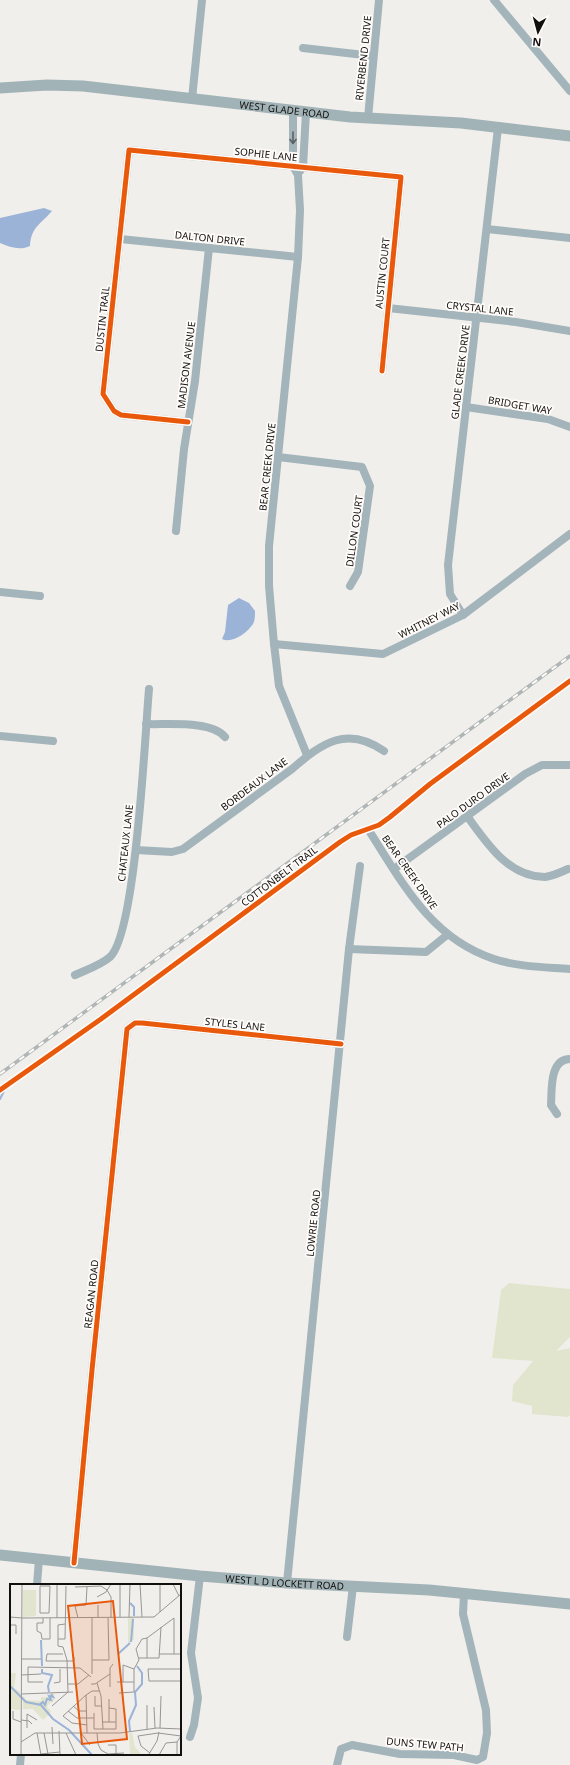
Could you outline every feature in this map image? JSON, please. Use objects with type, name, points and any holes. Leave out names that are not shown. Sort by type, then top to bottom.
[{"type":"main road","name":"WEST GLADE ROAD","points":[[0,88],[65,85],[306,112],[368,118],[461,123],[570,136]]},
{"type":"main road","name":"WEST L D LOCKETT ROAD","points":[[0,1555],[200,1576],[464,1594],[570,1604]]},
{"type":"street","points":[[192,99],[202,0]]},
{"type":"street","name":"RIVERBEND DRIVE","points":[[368,118],[379,0]]},
{"type":"street","points":[[494,0],[570,91]]},
{"type":"street","points":[[303,48],[374,56]]},
{"type":"street","name":"BEAR CREEK DRIVE","points":[[293,110],[293,166],[298,175],[300,210],[298,257],[269,546],[269,586],[279,686],[307,755]]},
{"type":"street","name":"BEAR CREEK DRIVE","points":[[298,175],[302,167],[306,112]]},
{"type":"street","name":"GLADE CREEK DRIVE","points":[[463,615],[450,594],[448,565],[498,128]]},
{"type":"street","name":"SOPHIE LANE","points":[[129,150],[401,177]]},
{"type":"street","name":"DUSTIN TRAIL","points":[[129,150],[103,394],[114,411],[121,415],[188,422]]},
{"type":"street","name":"AUSTIN COURT","points":[[382,371],[401,177]]},
{"type":"street","points":[[487,229],[570,238]]},
{"type":"street","name":"DALTON DRIVE","points":[[120,239],[298,257]]},
{"type":"street","name":"MADISON AVENUE","points":[[176,531],[188,422],[195,381],[209,248]]},
{"type":"street","name":"CRYSTAL LANE","points":[[388,308],[570,330]]},
{"type":"street","name":"BRIDGET WAY","points":[[466,407],[548,419],[570,427]]},
{"type":"street","name":"DILLON COURT","points":[[278,457],[362,467],[370,486],[358,572],[350,586]]},
{"type":"street","name":"WHITNEY WAY","points":[[274,644],[383,654],[463,615],[570,534]]},
{"type":"street","points":[[0,592],[40,596]]},
{"type":"street","name":"CHATEAUX LANE","points":[[75,975],[110,956],[120,941],[125,922],[136,850],[149,689]]},
{"type":"street","points":[[146,724],[212,727],[222,733],[224,737]]},
{"type":"street","points":[[0,736],[53,741]]},
{"type":"street","name":"BORDEAUX LANE","points":[[136,850],[172,852],[183,849],[292,769],[307,755],[330,741],[347,738],[362,739],[384,751]]},
{"type":"street","name":"PALO DURO DRIVE","points":[[394,869],[525,774],[542,765],[570,765]]},
{"type":"street","points":[[468,816],[497,855],[516,869],[535,876],[545,877],[568,869]]},
{"type":"street","name":"BEAR CREEK DRIVE","points":[[368,829],[421,909],[447,936],[495,959],[510,963],[570,969]]},
{"type":"street","name":"LOWRIE ROAD","points":[[287,1583],[341,1044],[349,949],[360,866]]},
{"type":"street","points":[[349,949],[426,952],[447,936]]},
{"type":"street","name":"STYLES LANE","points":[[129,1028],[135,1023],[142,1023],[341,1044]]},
{"type":"street","name":"REAGAN ROAD","points":[[74,1563],[126,1036],[129,1028]]},
{"type":"street","points":[[557,1114],[551,1105],[554,1071],[559,1064],[570,1059]]},
{"type":"street","points":[[37,1584],[39,1559]]},
{"type":"street","points":[[190,1737],[194,1725],[198,1698],[191,1653],[200,1576]]},
{"type":"street","points":[[347,1637],[354,1586]]},
{"type":"street","name":"DUNS TEW PATH","points":[[338,1765],[341,1749],[352,1745],[400,1754],[454,1756],[477,1760],[483,1757],[487,1733],[486,1710],[463,1614],[464,1594]]},
{"type":"street","points":[[20,1765],[21,1755]]},
{"type":"green space","points":[[509,1283],[570,1289],[570,1337],[556,1351],[570,1348],[570,1415],[568,1417],[532,1414],[532,1406],[512,1401],[513,1385],[533,1361],[492,1358],[501,1290]]},
{"type":"water","points":[[44,208],[52,211],[34,230],[30,246],[19,248],[0,243],[0,218]]},
{"type":"water","points":[[239,598],[249,603],[255,611],[254,623],[247,631],[235,639],[222,639],[225,632],[228,605]]},
{"type":"waterway","points":[[0,1099],[5,1089]]},
{"type":"railway","points":[[0,1074],[570,656]]},
{"type":"cycle path","points":[[188,422],[121,415],[114,411],[103,394],[129,150],[401,177],[382,371]]},
{"type":"cycle path","name":"COTTONBELT TRAIL","points":[[0,1090],[101,1019],[340,842],[351,835],[379,825],[430,784],[570,681]]},
{"type":"cycle path","points":[[74,1563],[127,1029],[135,1023],[142,1023],[341,1044]]}]
